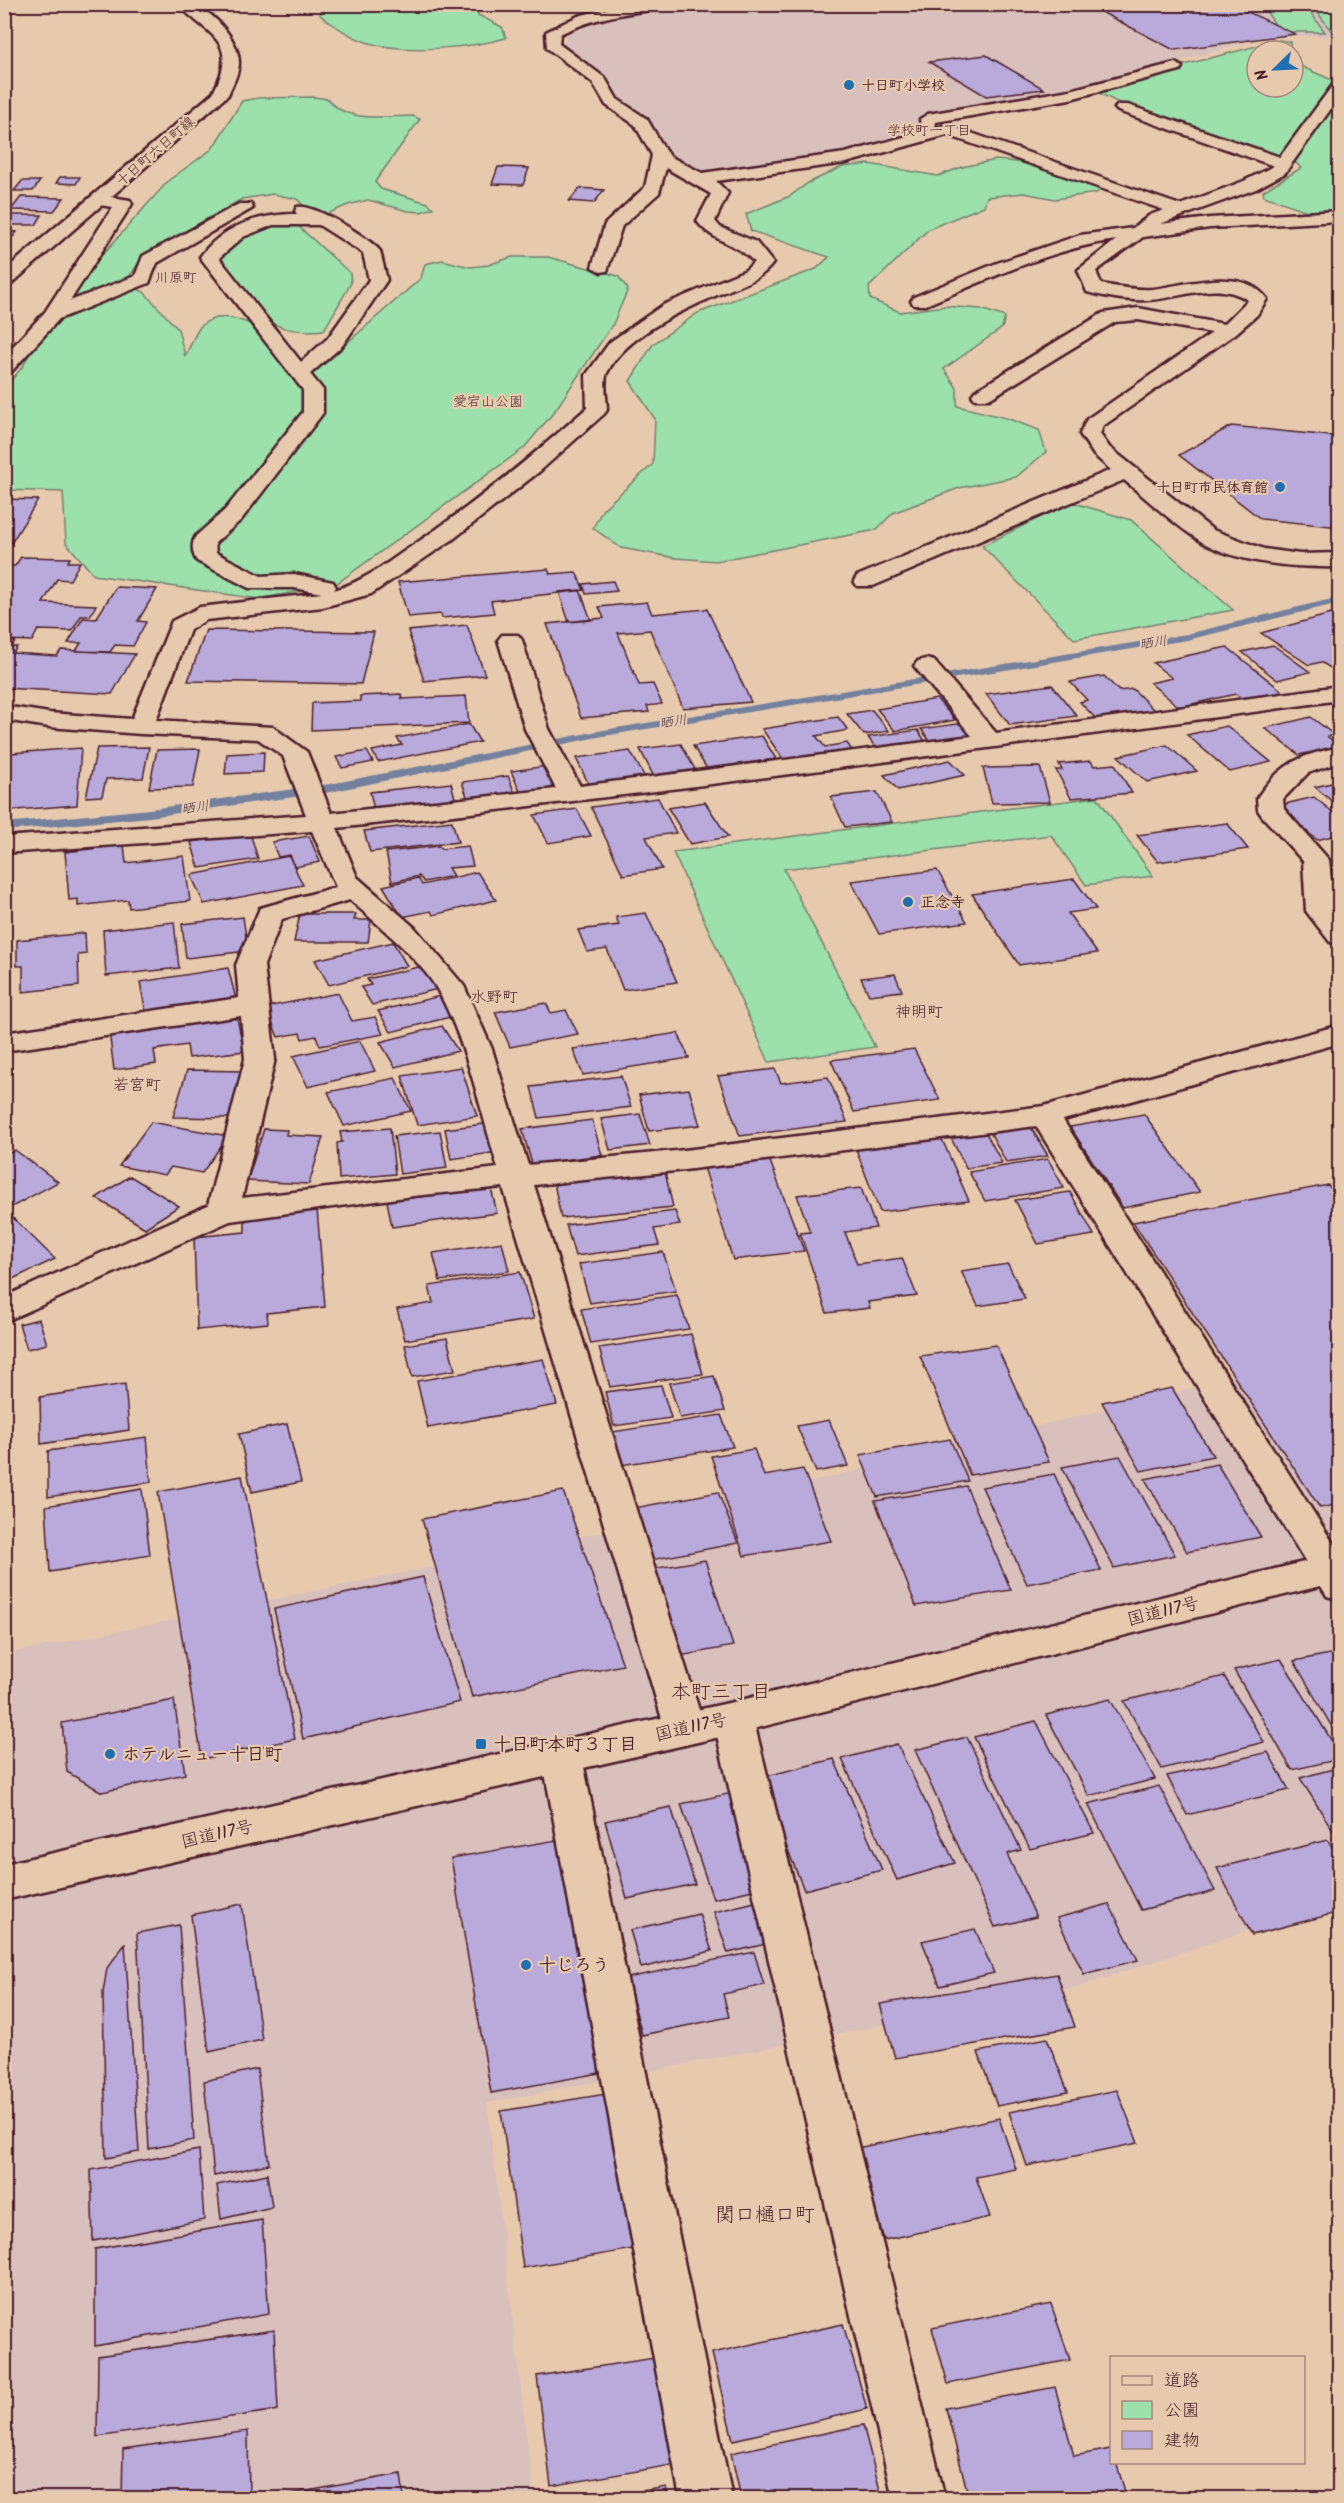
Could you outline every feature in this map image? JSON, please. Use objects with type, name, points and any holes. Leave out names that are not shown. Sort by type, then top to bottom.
[{"type":"main road","name":"十日町六日町線","points":[[4,281],[220,94],[231,73],[230,46],[215,28],[185,4]]},
{"type":"main road","points":[[141,727],[180,626],[200,614],[323,600],[363,589],[444,535],[533,467],[597,410],[596,375],[617,346],[670,309],[752,274],[764,263],[750,246],[714,231],[706,221],[720,193],[713,184],[696,179],[660,155],[641,122],[618,109],[603,94],[600,81],[552,45],[553,32],[576,20],[605,10],[669,4]]},
{"type":"main road","points":[[1175,67],[1070,94],[928,119],[928,124],[1182,210]]},
{"type":"main road","points":[[1340,85],[1279,170],[1250,185],[1156,219],[1087,270],[1093,288],[1126,295],[1154,294],[1211,284],[1246,289],[1258,298],[1250,311],[1228,330],[1094,423],[1090,434],[1101,451],[1205,535],[1227,545],[1300,561],[1340,560]]},
{"type":"main road","points":[[1123,108],[1284,164]]},
{"type":"main road","points":[[696,179],[846,158],[948,130]]},
{"type":"main road","points":[[601,267],[614,224],[653,189],[660,155]]},
{"type":"main road","points":[[4,368],[52,315],[124,204],[98,200]]},
{"type":"main road","points":[[52,315],[143,279],[149,260],[239,209],[267,203],[289,204],[323,220],[371,251],[378,280],[358,305],[335,342],[301,372]]},
{"type":"main road","points":[[920,301],[1002,267],[1086,239],[1210,223],[1340,216]]},
{"type":"main road","points":[[323,220],[261,221],[232,234],[209,257],[313,390],[313,413],[233,515],[204,541],[205,556],[257,583],[294,581],[333,587],[378,579]]},
{"type":"main road","points":[[982,395],[1110,317],[1138,314],[1228,330]]},
{"type":"main road","points":[[865,581],[1126,471]]},
{"type":"main road","points":[[510,640],[537,729],[572,795]]},
{"type":"main road","points":[[926,666],[953,695],[989,741]]},
{"type":"main road","points":[[4,845],[316,814],[572,795],[1340,693]]},
{"type":"main road","points":[[4,713],[141,727],[264,732],[294,752],[316,814],[345,881],[353,891],[405,934],[450,987],[477,1049],[685,1729]]},
{"type":"main road","points":[[1340,754],[1316,759],[1296,767],[1270,798],[1271,810],[1316,860],[1320,911],[1340,936]]},
{"type":"main road","points":[[222,1211],[260,1059],[250,965],[270,914],[353,891]]},
{"type":"main road","points":[[4,1042],[254,1005]]},
{"type":"main road","points":[[4,1311],[222,1211],[413,1186],[676,1161],[1045,1115],[1340,1034]]},
{"type":"main road","points":[[1045,1115],[1336,1574]]},
{"type":"main road","name":"国道117号","points":[[4,1882],[733,1718],[1336,1574]]},
{"type":"main road","points":[[733,1718],[919,2499]]},
{"type":"main road","points":[[562,1757],[706,2499]]},
{"type":"shaded area","name":"十日町小学校","points":[[853,4],[1339,5],[1339,36],[1272,36],[1245,39],[1245,43],[1064,92],[937,114],[911,134],[841,151],[707,172],[690,170],[658,143],[649,119],[623,109],[611,95],[610,79],[563,45],[569,29],[606,14],[695,6],[829,8]]},
{"type":"shaded area","points":[[1339,1352],[1339,1900],[1078,1987],[487,2103],[534,2498],[5,2498],[5,1654],[623,1528]]},
{"type":"green space","points":[[322,5],[478,5],[475,6],[478,15],[502,27],[506,38],[440,48],[388,47],[366,42],[339,28],[320,15]]},
{"type":"green space","points":[[1262,5],[1305,5],[1325,32],[1280,32]]},
{"type":"green space","points":[[1312,5],[1339,5],[1339,32],[1332,32]]},
{"type":"green space","points":[[1245,49],[1245,99],[1305,99],[1305,68],[1332,80],[1339,80],[1339,222],[1264,196],[1263,191],[1301,168],[1296,163],[1121,104],[1091,89]]},
{"type":"green space","name":"愛宕山公園","points":[[258,98],[328,99],[336,107],[356,115],[367,117],[413,116],[420,119],[375,182],[381,189],[428,203],[433,208],[421,212],[408,211],[368,200],[348,205],[322,216],[311,214],[297,199],[273,194],[242,199],[144,255],[125,283],[144,292],[178,329],[185,356],[200,327],[219,318],[230,318],[253,325],[283,339],[289,356],[302,367],[323,364],[421,278],[425,264],[442,260],[470,267],[488,265],[512,257],[548,257],[618,276],[628,289],[613,324],[554,412],[524,448],[336,584],[259,599],[94,575],[66,543],[63,492],[5,490],[5,388],[23,366],[47,317],[169,180],[212,149],[242,101]]},
{"type":"green space","points":[[996,160],[1027,163],[1102,189],[1096,193],[1055,199],[1024,193],[987,197],[984,206],[929,229],[869,287],[870,299],[900,312],[945,306],[981,309],[1005,317],[1002,328],[944,369],[957,388],[957,406],[1006,418],[1039,430],[1046,452],[1016,477],[959,488],[893,513],[876,530],[716,561],[676,558],[621,548],[593,528],[603,509],[653,464],[655,419],[630,381],[653,344],[698,313],[816,269],[829,257],[751,231],[746,214],[790,196],[808,183],[842,167],[869,164],[938,176],[962,167]]},
{"type":"green space","points":[[282,224],[298,226],[350,273],[351,283],[324,330],[295,330],[267,320],[216,257],[242,234]]},
{"type":"green space","points":[[1071,502],[1131,520],[1233,610],[1074,639],[982,546]]},
{"type":"green space","points":[[1097,797],[1153,876],[1086,885],[1051,835],[784,869],[875,1047],[769,1062],[673,852]]},
{"type":"building","points":[[1086,4],[1231,4],[1295,34],[1245,39],[1174,50]]},
{"type":"building","points":[[986,55],[1044,89],[986,96],[929,62]]},
{"type":"building","points":[[498,167],[529,168],[523,185],[492,184]]},
{"type":"building","points":[[60,177],[80,177],[76,184],[56,183]]},
{"type":"building","points":[[22,181],[40,181],[33,191],[14,191]]},
{"type":"building","points":[[580,188],[604,190],[594,203],[569,201]]},
{"type":"building","points":[[21,197],[64,198],[54,211],[11,210]]},
{"type":"building","points":[[4,215],[42,215],[36,225],[4,225]]},
{"type":"building","points":[[4,231],[17,232],[4,248]]},
{"type":"building","name":"十日町市民体育館","points":[[1231,426],[1331,436],[1340,443],[1340,527],[1261,519],[1179,455]]},
{"type":"building","points":[[4,499],[38,500],[10,545],[4,544]]},
{"type":"building","points":[[21,557],[70,558],[68,562],[80,562],[70,580],[57,579],[43,603],[96,605],[90,616],[81,616],[72,631],[38,630],[32,641],[4,640],[4,566],[15,566]]},
{"type":"building","points":[[548,569],[550,574],[576,572],[584,590],[491,601],[494,613],[442,618],[441,614],[408,617],[398,582]]},
{"type":"building","points":[[613,581],[617,591],[586,594],[583,584]]},
{"type":"building","points":[[116,587],[157,589],[138,621],[146,622],[133,646],[115,645],[110,652],[76,651],[81,643],[68,643],[83,618],[96,619]]},
{"type":"building","points":[[580,590],[591,620],[569,622],[559,592]]},
{"type":"building","points":[[647,602],[652,614],[707,609],[751,702],[683,708],[650,630],[618,633],[639,685],[653,684],[662,704],[647,706],[649,712],[581,718],[547,624],[604,618],[599,607]]},
{"type":"building","points":[[1331,614],[1340,619],[1340,667],[1332,669],[1321,662],[1309,665],[1261,633]]},
{"type":"building","points":[[467,625],[485,675],[424,681],[408,631]]},
{"type":"building","points":[[206,630],[374,632],[361,684],[188,681]]},
{"type":"building","points":[[4,641],[15,642],[12,647],[17,647],[13,653],[57,656],[61,650],[135,654],[112,694],[4,688]]},
{"type":"building","points":[[1273,645],[1310,672],[1277,680],[1242,652]]},
{"type":"building","points":[[1227,647],[1286,694],[1246,702],[1236,694],[1179,707],[1150,683],[1172,678],[1153,663]]},
{"type":"building","points":[[1104,676],[1119,691],[1133,689],[1155,711],[1098,721],[1080,702],[1087,700],[1070,682]]},
{"type":"building","points":[[1052,685],[1077,716],[1010,725],[986,694]]},
{"type":"building","points":[[401,694],[402,699],[466,696],[469,723],[311,730],[312,703],[360,701],[360,696]]},
{"type":"building","points":[[937,699],[955,720],[895,731],[877,709]]},
{"type":"building","points":[[872,710],[889,731],[864,735],[847,714]]},
{"type":"building","points":[[838,717],[848,730],[816,736],[825,747],[847,743],[856,756],[786,763],[762,729]]},
{"type":"building","points":[[1311,717],[1334,735],[1328,737],[1339,746],[1299,755],[1265,728]]},
{"type":"building","points":[[965,723],[977,738],[933,745],[921,729]]},
{"type":"building","points":[[469,724],[480,742],[378,762],[372,751],[402,745],[397,738]]},
{"type":"building","points":[[1227,726],[1271,762],[1230,772],[1187,735]]},
{"type":"building","points":[[918,730],[928,746],[879,753],[868,737]]},
{"type":"building","points":[[762,736],[776,759],[707,769],[693,746]]},
{"type":"building","points":[[681,744],[697,773],[655,779],[640,749]]},
{"type":"building","points":[[1167,745],[1197,771],[1147,782],[1118,756]]},
{"type":"building","points":[[149,747],[143,778],[106,779],[102,796],[86,797],[97,748]]},
{"type":"building","points":[[81,748],[77,805],[4,811],[4,783],[8,783],[11,753]]},
{"type":"building","points":[[200,749],[193,787],[149,788],[157,750]]},
{"type":"building","points":[[367,751],[373,762],[342,768],[336,757]]},
{"type":"building","points":[[630,751],[647,781],[591,789],[576,758]]},
{"type":"building","points":[[264,752],[263,772],[225,774],[227,754]]},
{"type":"building","points":[[950,760],[965,775],[898,790],[884,775]]},
{"type":"building","points":[[1091,761],[1094,766],[1115,764],[1132,793],[1071,798],[1056,770],[1062,770],[1059,764]]},
{"type":"building","points":[[547,766],[558,790],[522,796],[511,771]]},
{"type":"building","points":[[1040,767],[1050,802],[992,803],[983,768]]},
{"type":"building","points":[[508,776],[516,796],[469,802],[462,782]]},
{"type":"building","points":[[1340,781],[1340,808],[1315,787]]},
{"type":"building","points":[[451,783],[456,801],[374,810],[370,792]]},
{"type":"building","points":[[877,792],[892,822],[845,827],[831,797]]},
{"type":"building","points":[[1314,797],[1340,818],[1340,834],[1317,840],[1277,806]]},
{"type":"building","points":[[658,798],[676,833],[646,837],[662,869],[623,875],[591,807]]},
{"type":"building","points":[[705,802],[728,837],[690,844],[668,808]]},
{"type":"building","points":[[577,809],[591,836],[548,843],[534,815]]},
{"type":"building","points":[[452,821],[458,842],[370,852],[364,831]]},
{"type":"building","points":[[1227,823],[1248,849],[1158,862],[1137,835]]},
{"type":"building","points":[[250,833],[258,859],[199,868],[191,842]]},
{"type":"building","points":[[309,836],[320,862],[295,867],[290,855],[278,857],[272,842]]},
{"type":"building","points":[[124,845],[126,863],[184,856],[190,901],[129,908],[128,900],[78,906],[78,899],[69,900],[65,852]]},
{"type":"building","points":[[439,846],[441,849],[468,846],[473,866],[448,868],[453,876],[424,882],[419,876],[392,882],[386,852]]},
{"type":"building","points":[[289,856],[303,885],[204,904],[191,875]]},
{"type":"building","name":"正念寺","points":[[937,870],[967,922],[879,934],[851,881]]},
{"type":"building","points":[[477,872],[496,900],[433,915],[431,911],[402,917],[383,886],[418,878],[422,885]]},
{"type":"building","points":[[1074,879],[1096,909],[1068,913],[1097,953],[1019,965],[972,894]]},
{"type":"building","points":[[646,913],[677,982],[623,990],[607,949],[587,952],[578,930],[619,925],[616,917]]},
{"type":"building","points":[[300,914],[356,914],[354,920],[371,920],[368,942],[294,942]]},
{"type":"building","points":[[243,917],[248,951],[186,958],[182,924]]},
{"type":"building","points":[[174,922],[179,968],[106,976],[103,930]]},
{"type":"building","points":[[85,933],[86,954],[78,955],[79,986],[23,992],[23,966],[17,966],[17,940]]},
{"type":"building","points":[[393,942],[407,966],[329,985],[315,960]]},
{"type":"building","points":[[423,966],[438,989],[372,1005],[361,987],[371,985],[367,979]]},
{"type":"building","points":[[228,968],[237,1003],[147,1018],[140,982]]},
{"type":"building","points":[[895,974],[902,991],[869,995],[861,978]]},
{"type":"building","points":[[338,993],[352,1021],[375,1017],[383,1034],[320,1046],[316,1036],[302,1039],[300,1033],[278,1037],[266,1007]]},
{"type":"building","points":[[440,996],[454,1016],[391,1032],[378,1011]]},
{"type":"building","points":[[546,1003],[551,1013],[566,1010],[578,1034],[510,1047],[495,1012]]},
{"type":"building","points":[[236,1013],[244,1051],[189,1058],[187,1045],[154,1050],[156,1064],[114,1070],[109,1031]]},
{"type":"building","points":[[442,1026],[458,1051],[395,1067],[380,1042]]},
{"type":"building","points":[[678,1033],[689,1058],[583,1075],[573,1049]]},
{"type":"building","points":[[360,1041],[375,1071],[308,1087],[293,1056]]},
{"type":"building","points":[[914,1049],[940,1100],[854,1112],[831,1060]]},
{"type":"building","points":[[461,1067],[477,1116],[417,1125],[402,1076]]},
{"type":"building","points":[[775,1069],[781,1083],[828,1077],[847,1122],[740,1136],[718,1076]]},
{"type":"building","points":[[187,1070],[244,1071],[230,1118],[173,1117]]},
{"type":"building","points":[[621,1076],[631,1107],[539,1118],[531,1087]]},
{"type":"building","points":[[395,1078],[411,1111],[344,1126],[328,1092]]},
{"type":"building","points":[[689,1089],[700,1125],[649,1131],[639,1095]]},
{"type":"building","points":[[640,1114],[650,1145],[610,1150],[601,1119]]},
{"type":"building","points":[[1144,1114],[1200,1192],[1123,1208],[1070,1127]]},
{"type":"building","points":[[592,1120],[602,1155],[532,1164],[522,1129]]},
{"type":"building","points":[[151,1122],[228,1136],[202,1173],[171,1167],[165,1175],[119,1166]]},
{"type":"building","points":[[491,1123],[499,1152],[451,1159],[445,1129]]},
{"type":"building","points":[[1029,1124],[1048,1156],[1006,1162],[989,1130]]},
{"type":"building","points":[[390,1128],[395,1174],[339,1179],[337,1143],[342,1142],[340,1132]]},
{"type":"building","points":[[264,1129],[287,1130],[286,1135],[323,1137],[309,1184],[247,1181]]},
{"type":"building","points":[[440,1131],[447,1168],[400,1174],[394,1136]]},
{"type":"building","points":[[985,1131],[1002,1163],[966,1168],[950,1136]]},
{"type":"building","points":[[941,1137],[969,1201],[880,1212],[855,1147]]},
{"type":"building","points":[[15,1150],[58,1182],[10,1208],[4,1204],[4,1156]]},
{"type":"building","points":[[768,1156],[804,1251],[733,1260],[703,1164]]},
{"type":"building","points":[[1048,1159],[1064,1188],[985,1201],[969,1172]]},
{"type":"building","points":[[665,1172],[673,1207],[561,1218],[554,1183]]},
{"type":"building","points":[[130,1176],[179,1206],[145,1228],[96,1198]]},
{"type":"building","points":[[1328,1185],[1340,1200],[1340,1504],[1320,1508],[1133,1222]]},
{"type":"building","points":[[491,1188],[497,1213],[392,1227],[387,1201]]},
{"type":"building","points":[[861,1188],[876,1228],[845,1232],[857,1264],[902,1258],[917,1296],[868,1302],[870,1308],[827,1313],[800,1233],[810,1232],[797,1195]]},
{"type":"building","points":[[1070,1192],[1094,1235],[1038,1244],[1015,1200]]},
{"type":"building","points":[[317,1209],[325,1307],[267,1313],[268,1323],[197,1330],[194,1237],[245,1232],[245,1216]]},
{"type":"building","points":[[675,1211],[680,1225],[654,1229],[659,1245],[575,1256],[566,1225]]},
{"type":"building","points":[[9,1214],[55,1259],[4,1283],[4,1216]]},
{"type":"building","points":[[502,1242],[509,1271],[440,1281],[433,1253]]},
{"type":"building","points":[[663,1252],[676,1291],[590,1303],[579,1264]]},
{"type":"building","points":[[1008,1264],[1025,1299],[978,1306],[961,1271]]},
{"type":"building","points":[[520,1272],[534,1319],[405,1340],[397,1309],[433,1303],[429,1286]]},
{"type":"building","points":[[677,1295],[689,1329],[591,1344],[581,1309]]},
{"type":"building","points":[[39,1319],[47,1344],[27,1349],[19,1324]]},
{"type":"building","points":[[691,1334],[703,1374],[610,1387],[599,1348]]},
{"type":"building","points":[[447,1338],[455,1370],[412,1377],[405,1345]]},
{"type":"building","points":[[996,1345],[1049,1462],[970,1475],[920,1356]]},
{"type":"building","points":[[543,1359],[557,1405],[428,1428],[417,1381]]},
{"type":"building","points":[[714,1376],[725,1411],[680,1418],[669,1383]]},
{"type":"building","points":[[125,1384],[129,1430],[41,1444],[40,1397]]},
{"type":"building","points":[[661,1385],[671,1418],[614,1426],[605,1392]]},
{"type":"building","points":[[1172,1388],[1213,1456],[1141,1471],[1102,1402]]},
{"type":"building","points":[[721,1415],[733,1447],[621,1465],[612,1432]]},
{"type":"building","points":[[829,1420],[848,1466],[816,1472],[797,1426]]},
{"type":"building","points":[[287,1424],[301,1482],[252,1492],[239,1434]]},
{"type":"building","points":[[147,1437],[151,1482],[48,1497],[48,1451]]},
{"type":"building","points":[[950,1439],[968,1481],[877,1497],[860,1455]]},
{"type":"building","points":[[754,1449],[764,1476],[803,1469],[831,1541],[744,1556],[711,1456]]},
{"type":"building","points":[[1120,1456],[1175,1555],[1114,1568],[1062,1467]]},
{"type":"building","points":[[1217,1464],[1261,1537],[1187,1552],[1145,1479]]},
{"type":"building","points":[[1054,1474],[1101,1570],[1027,1584],[982,1487]]},
{"type":"building","points":[[242,1476],[295,1739],[202,1759],[158,1492]]},
{"type":"building","points":[[966,1486],[1011,1590],[916,1606],[875,1501]]},
{"type":"building","points":[[142,1489],[150,1555],[50,1572],[46,1506]]},
{"type":"building","points":[[563,1491],[623,1665],[472,1697],[422,1519]]},
{"type":"building","points":[[718,1492],[738,1543],[646,1561],[629,1509]]},
{"type":"building","points":[[705,1560],[733,1646],[680,1656],[652,1569]]},
{"type":"building","points":[[423,1577],[460,1702],[303,1739],[274,1609]]},
{"type":"building","points":[[1340,1652],[1340,1741],[1294,1661]]},
{"type":"building","points":[[1281,1659],[1340,1754],[1340,1759],[1292,1770],[1234,1670]]},
{"type":"building","points":[[1224,1676],[1264,1742],[1162,1769],[1124,1701]]},
{"type":"building","points":[[1110,1699],[1155,1779],[1089,1796],[1046,1715]]},
{"type":"building","points":[[174,1700],[185,1774],[102,1792],[67,1772],[62,1723]]},
{"type":"building","points":[[1036,1721],[1094,1833],[1030,1849],[974,1737]]},
{"type":"building","points":[[967,1737],[1021,1850],[1007,1854],[1036,1917],[995,1927],[915,1750]]},
{"type":"building","points":[[897,1744],[955,1863],[897,1880],[842,1759]]},
{"type":"building","points":[[1268,1752],[1289,1790],[1187,1815],[1167,1776]]},
{"type":"building","points":[[834,1759],[882,1870],[804,1890],[759,1778]]},
{"type":"building","points":[[1340,1767],[1340,1842],[1300,1778]]},
{"type":"building","points":[[1159,1786],[1215,1891],[1141,1910],[1088,1804]]},
{"type":"building","points":[[732,1793],[766,1887],[713,1899],[681,1804]]},
{"type":"building","points":[[671,1807],[695,1884],[627,1899],[605,1821]]},
{"type":"building","name":"十じろう","points":[[557,1840],[605,2072],[491,2093],[451,1858]]},
{"type":"building","points":[[1328,1840],[1340,1860],[1340,1912],[1252,1935],[1217,1868]]},
{"type":"building","points":[[755,1902],[770,1943],[728,1953],[714,1912]]},
{"type":"building","points":[[242,1904],[262,2040],[209,2052],[191,1915]]},
{"type":"building","points":[[1109,1904],[1138,1960],[1084,1974],[1057,1918]]},
{"type":"building","points":[[699,1914],[712,1951],[641,1968],[630,1930]]},
{"type":"building","points":[[179,1925],[194,2140],[149,2149],[137,1933]]},
{"type":"building","points":[[975,1929],[994,1973],[940,1986],[922,1941]]},
{"type":"building","points":[[125,1944],[139,2152],[106,2158],[103,1993],[107,1968]]},
{"type":"building","points":[[754,1952],[764,1985],[723,1994],[729,2017],[642,2035],[627,1978]]},
{"type":"building","points":[[1057,1974],[1075,2027],[895,2058],[880,2004]]},
{"type":"building","points":[[1047,2038],[1068,2092],[997,2106],[978,2052]]},
{"type":"building","points":[[257,2069],[269,2164],[214,2176],[204,2081]]},
{"type":"building","points":[[1117,2090],[1138,2143],[1027,2166],[1009,2112]]},
{"type":"building","points":[[612,2093],[639,2248],[523,2268],[501,2111]]},
{"type":"building","points":[[999,2118],[1016,2169],[976,2177],[990,2217],[884,2240],[857,2148]]},
{"type":"building","points":[[199,2150],[204,2220],[93,2241],[91,2170]]},
{"type":"building","points":[[267,2174],[272,2207],[221,2219],[217,2185]]},
{"type":"building","points":[[262,2220],[269,2314],[95,2346],[95,2249]]},
{"type":"building","points":[[1051,2304],[1070,2360],[948,2384],[932,2328]]},
{"type":"building","points":[[843,2324],[867,2409],[733,2440],[712,2353]]},
{"type":"building","points":[[274,2330],[278,2410],[97,2437],[98,2356]]},
{"type":"building","points":[[661,2357],[678,2464],[551,2486],[537,2376]]},
{"type":"building","points":[[1055,2387],[1074,2456],[1110,2449],[1110,2464],[1117,2464],[1127,2498],[969,2498],[946,2408]]},
{"type":"building","points":[[863,2425],[882,2498],[741,2498],[731,2453]]},
{"type":"building","points":[[248,2431],[249,2498],[122,2498],[123,2449]]},
{"type":"building","points":[[401,2474],[404,2498],[269,2498]]},
{"type":"building","points":[[666,2487],[668,2498],[602,2498]]},
{"type":"waterway","name":"晒川","points":[[4,827],[150,813],[330,788],[598,734],[1187,637],[1340,600]]},
{"type":"place","name":"十日町小学校","points":[[849,85]]},
{"type":"place","name":"十日町市民体育館","points":[[1280,487]]},
{"type":"place","name":"正念寺","points":[[908,902]]},
{"type":"place","name":"十日町本町３丁目","points":[[481,1744]]},
{"type":"place","name":"ホテルニュー十日町","points":[[110,1754]]},
{"type":"place","name":"十じろう","points":[[526,1965]]},
{"type":"district","name":"学校町一丁目","points":[[929,130]]},
{"type":"district","name":"川原町","points":[[176,277]]},
{"type":"district","name":"水野町","points":[[494,996]]},
{"type":"district","name":"神明町","points":[[919,1011]]},
{"type":"district","name":"若宮町","points":[[137,1084]]},
{"type":"district","name":"本町三丁目","points":[[721,1691]]},
{"type":"district","name":"関口樋口町","points":[[765,2214]]}]
